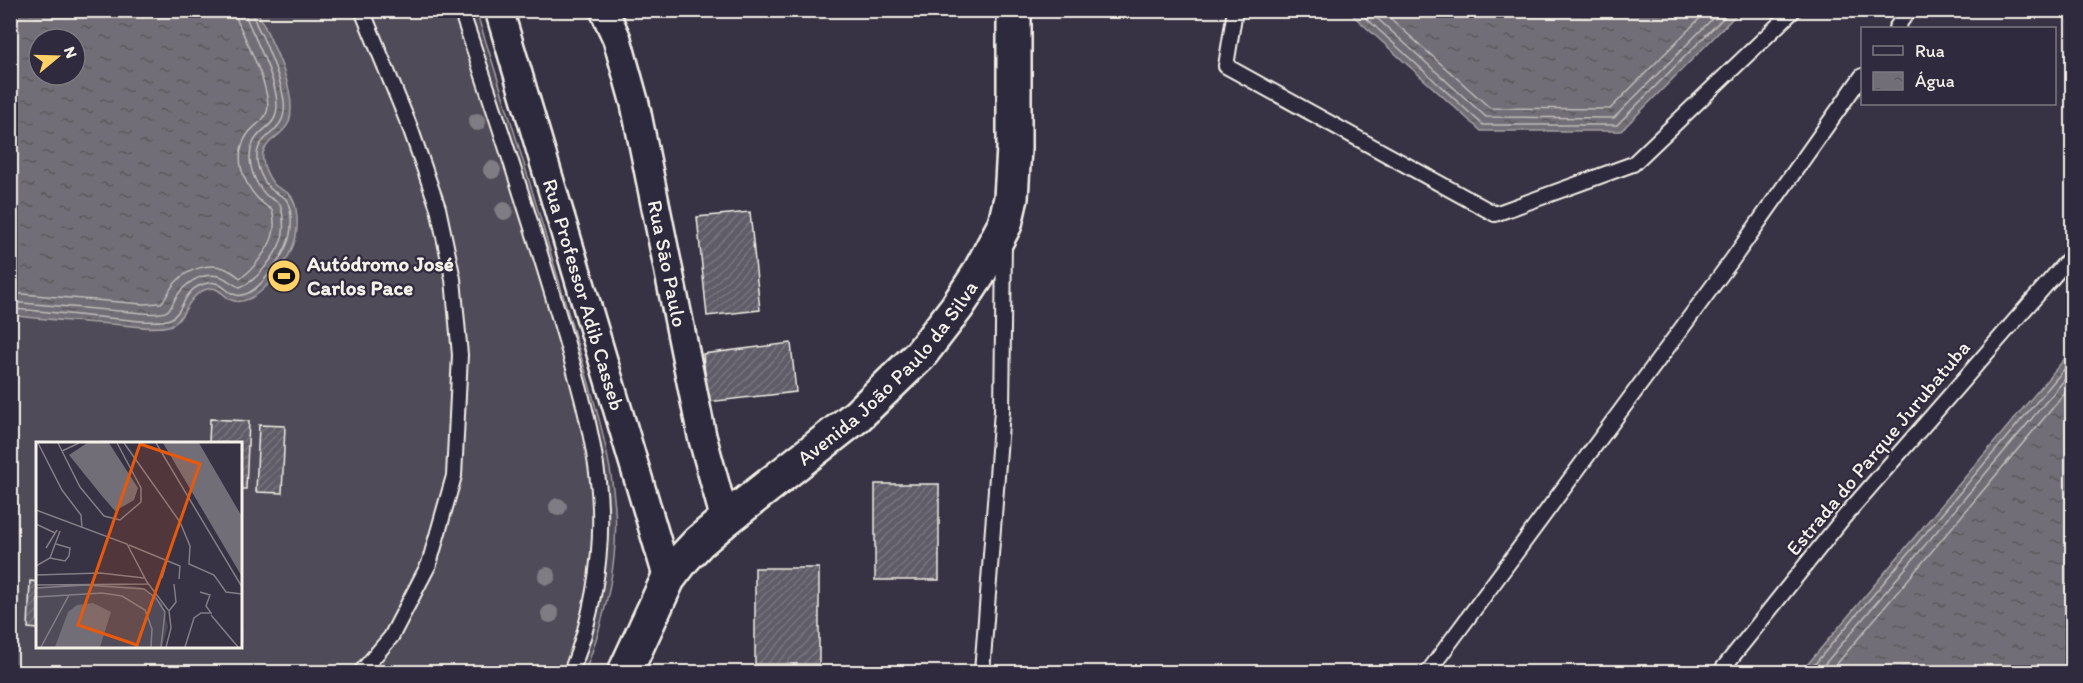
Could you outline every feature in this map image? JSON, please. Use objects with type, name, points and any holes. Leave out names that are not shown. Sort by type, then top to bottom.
[{"type":"street","name":"Rua Professor Adib Casseb","points":[[499,10],[668,579]]},
{"type":"street","name":"Rua Sāo Paulo","points":[[604,10],[617,39],[636,104],[702,436],[725,520]]},
{"type":"street","name":"Avenida João Paulo da Silva","points":[[625,672],[668,579],[699,542],[857,416],[920,355],[968,291],[1005,224],[1011,198],[1014,148],[1014,10]]},
{"type":"lane","points":[[361,672],[391,637],[429,564],[454,476],[460,355],[453,279],[438,208],[411,130],[362,10]]},
{"type":"lane","points":[[461,10],[535,237],[571,359],[596,466],[601,510],[594,594],[571,672]]},
{"type":"lane","points":[[1235,10],[1226,66],[1495,214],[1633,164],[1794,10]]},
{"type":"lane","points":[[1897,27],[1909,10]]},
{"type":"lane","points":[[1428,672],[1732,260],[1861,79]]},
{"type":"lane","points":[[982,672],[1002,411],[1005,224]]},
{"type":"lane","name":"Estrada do Parque Jurubatuba","points":[[1720,672],[1844,517],[2073,255]]},
{"type":"shaded area","name":"Autódromo José Carlos Pace","points":[[10,11],[476,11],[591,389],[608,460],[615,508],[615,550],[609,592],[585,672],[11,672]]},
{"type":"water","points":[[10,11],[257,11],[282,65],[290,96],[291,110],[287,127],[268,144],[263,153],[263,162],[268,176],[276,186],[291,196],[297,216],[297,232],[293,245],[281,268],[264,288],[244,301],[231,300],[211,288],[200,292],[179,319],[169,326],[155,328],[11,315]]},
{"type":"water","points":[[1348,11],[1740,11],[1621,131],[1481,131]]},
{"type":"water","points":[[2072,350],[2072,672],[1801,672]]},
{"type":"building","points":[[750,212],[760,310],[707,316],[697,217]]},
{"type":"building","points":[[791,343],[796,392],[708,402],[703,354]]},
{"type":"building","points":[[210,419],[249,421],[246,489],[242,489],[242,442],[209,442]]},
{"type":"building","points":[[259,425],[285,426],[282,493],[256,492]]},
{"type":"building","points":[[875,484],[939,484],[939,580],[875,580]]},
{"type":"building","points":[[755,568],[819,568],[819,664],[755,664]]},
{"type":"building","points":[[30,581],[36,582],[36,629],[28,628]]},
{"type":"place","name":"Autódromo José Carlos Pace","points":[[284,276]]}]
